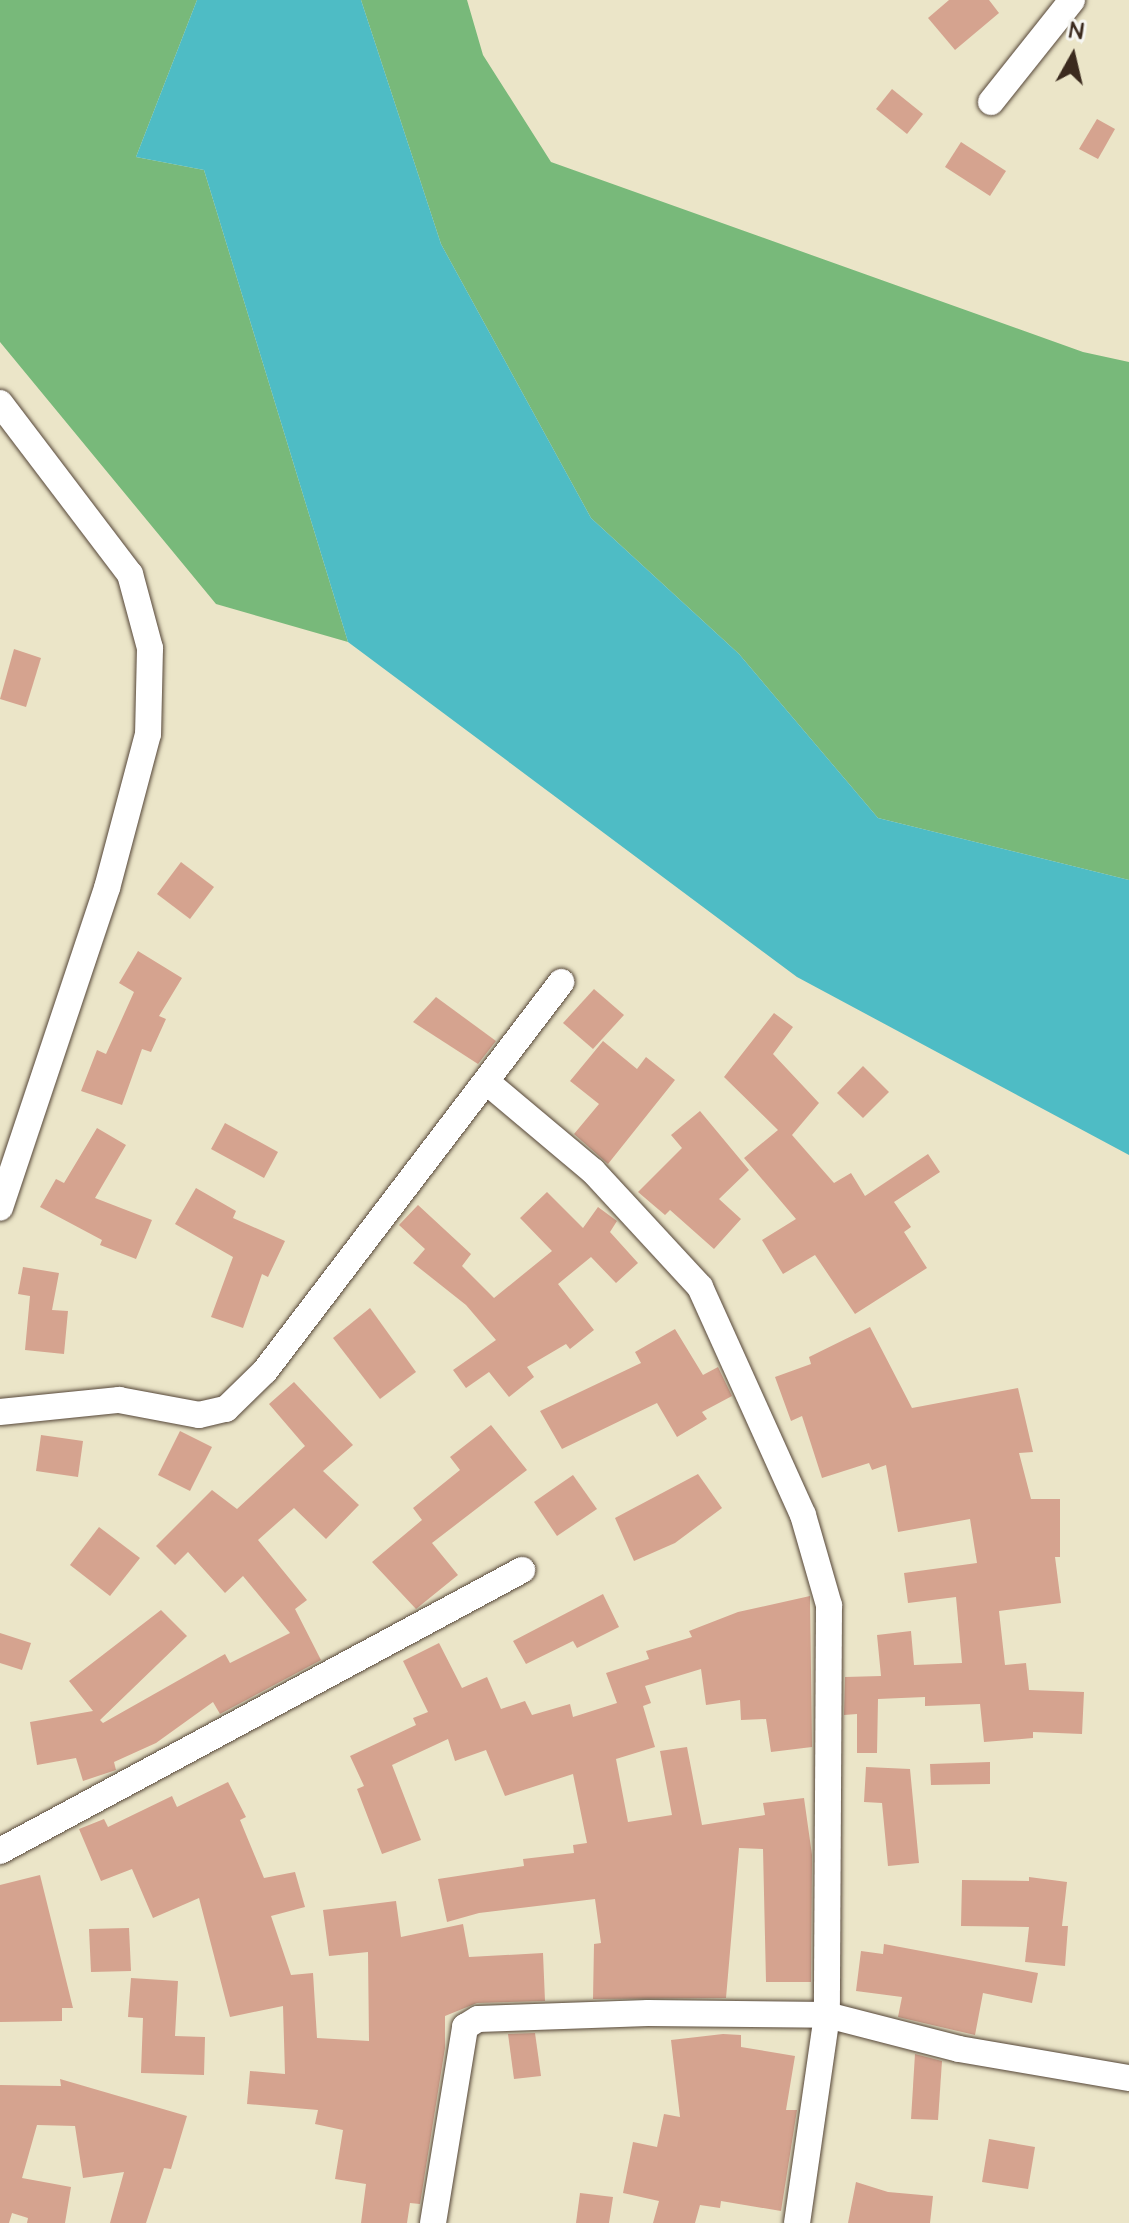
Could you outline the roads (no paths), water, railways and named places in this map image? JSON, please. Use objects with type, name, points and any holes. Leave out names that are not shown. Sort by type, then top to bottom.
[{"type":"street","points":[[991,102],[1072,0]]},
{"type":"street","points":[[0,403],[130,574],[150,648],[148,734],[107,888],[0,1208]]},
{"type":"street","points":[[0,1412],[119,1400],[199,1415],[226,1409],[265,1371],[488,1083],[561,982]]},
{"type":"street","points":[[488,1083],[593,1171],[700,1287],[803,1515],[829,1605],[827,2015],[797,2223]]},
{"type":"street","points":[[0,1851],[522,1570]]},
{"type":"street","points":[[433,2223],[465,2027],[478,2019],[648,2013],[827,2015],[959,2049],[1129,2078]]},
{"type":"water","points":[[197,0],[361,0],[441,244],[591,518],[739,654],[878,818],[1129,880],[1129,1155],[797,977],[348,642],[204,170],[136,157]]}]
